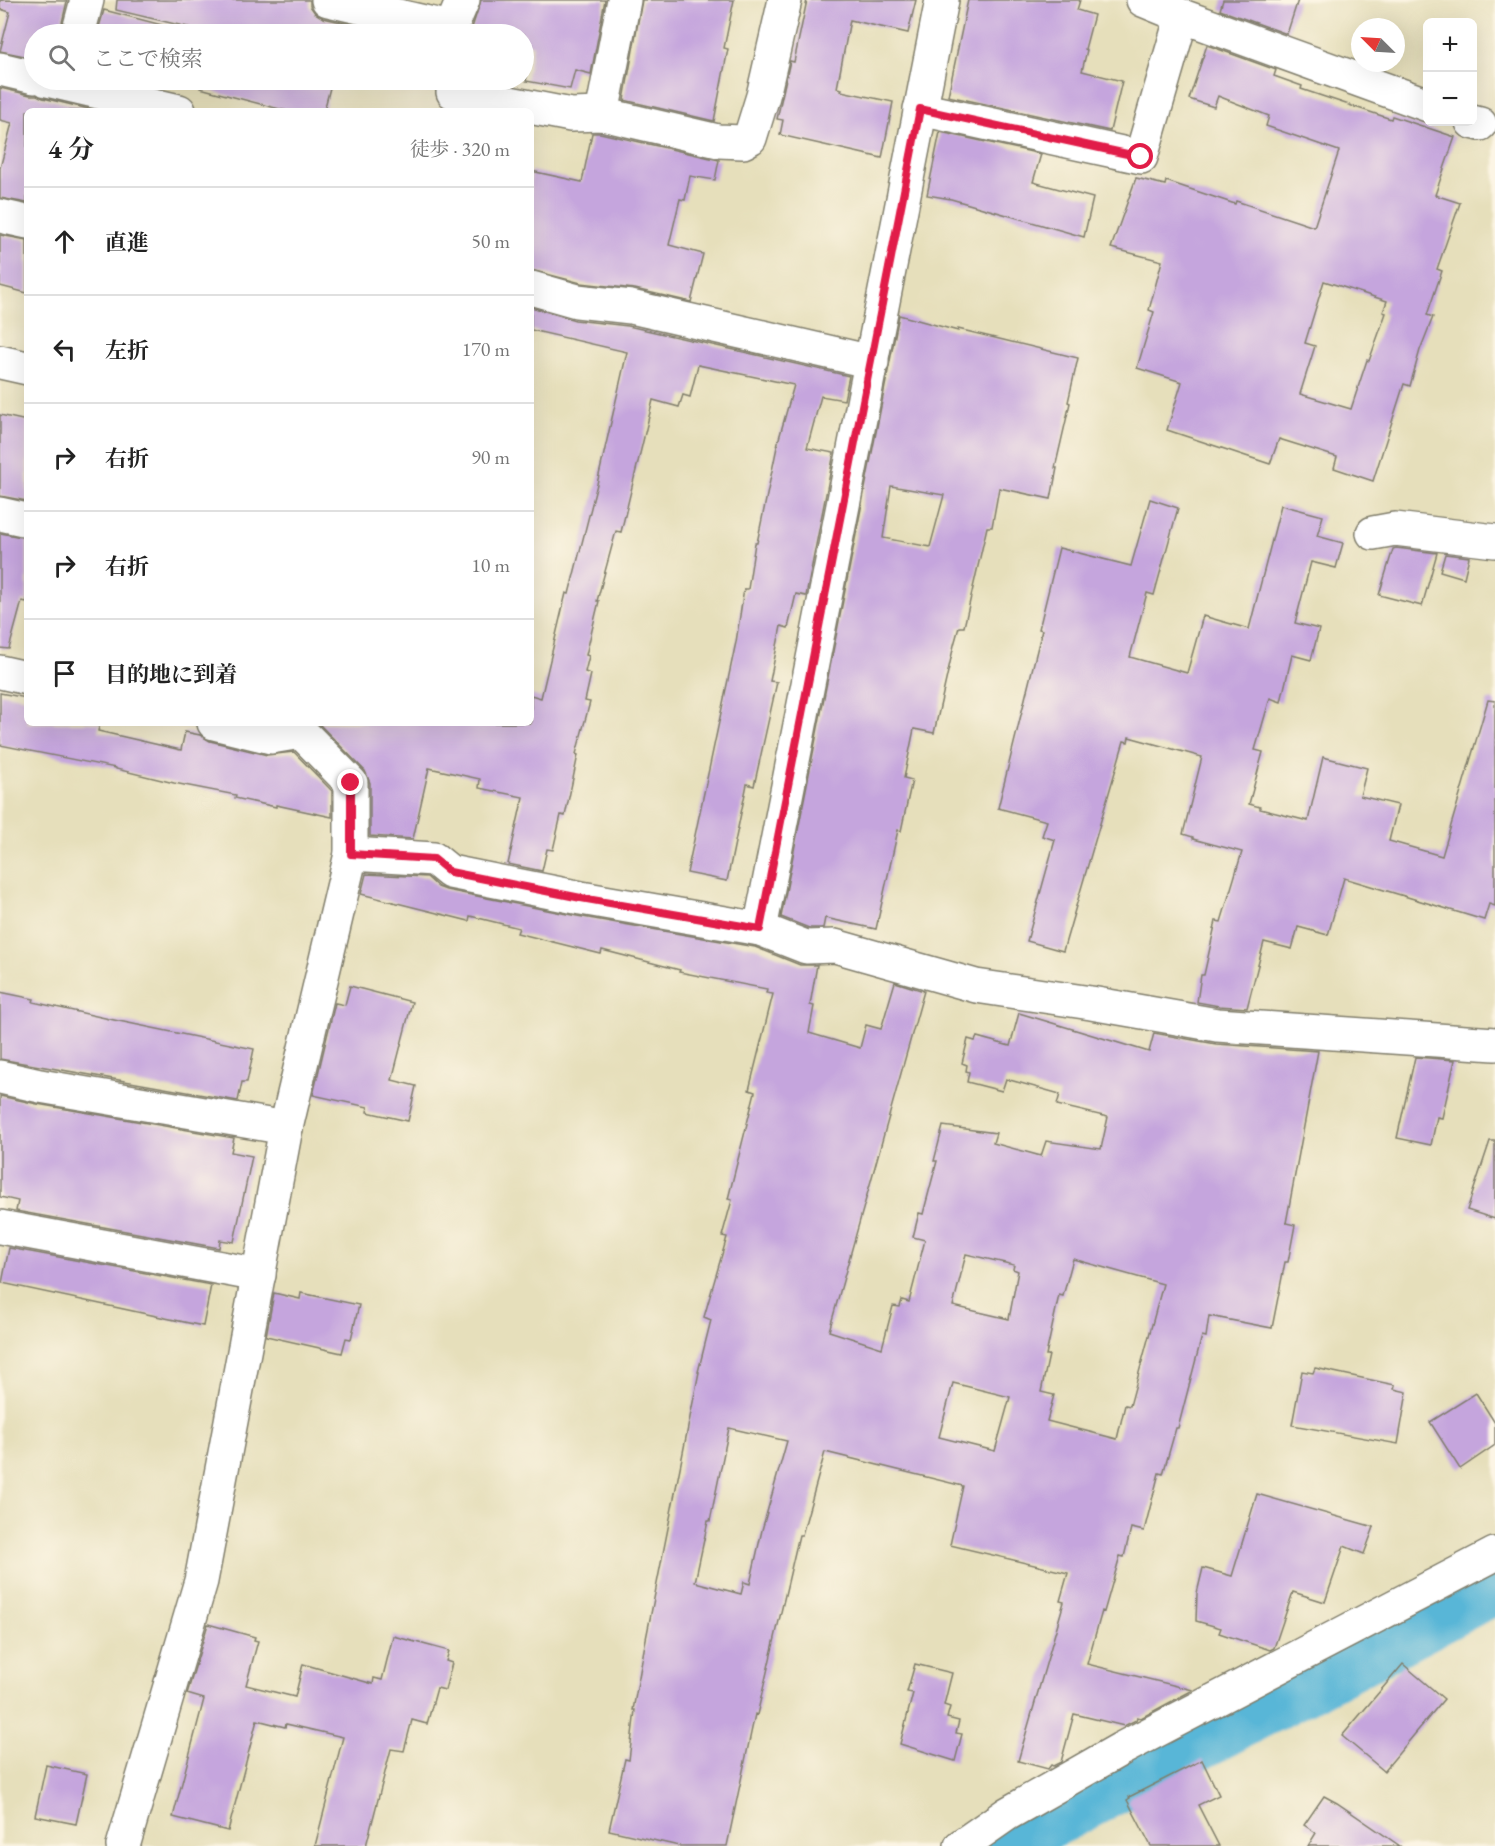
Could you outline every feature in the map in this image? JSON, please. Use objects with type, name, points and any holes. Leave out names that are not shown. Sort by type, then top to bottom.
[{"type":"street","points":[[81,24],[87,0]]},
{"type":"street","points":[[328,0],[455,21]]},
{"type":"street","points":[[602,114],[624,0]]},
{"type":"street","points":[[534,109],[571,115],[602,114],[718,141],[743,142],[750,138],[763,96],[785,0]]},
{"type":"street","points":[[760,929],[942,0]]},
{"type":"street","points":[[1143,0],[1423,103]]},
{"type":"street","points":[[920,109],[1141,157],[1182,16]]},
{"type":"street","points":[[0,69],[24,74]]},
{"type":"street","points":[[94,90],[167,108]]},
{"type":"street","points":[[451,94],[531,108]]},
{"type":"street","points":[[0,216],[24,221]]},
{"type":"street","points":[[534,289],[577,301],[631,307],[872,362]]},
{"type":"street","points":[[0,362],[24,367]]},
{"type":"street","points":[[0,514],[24,519]]},
{"type":"street","points":[[1373,533],[1395,529],[1495,541]]},
{"type":"street","points":[[0,672],[24,677]]},
{"type":"street","points":[[123,1846],[201,1581],[286,1128],[351,854],[351,783],[302,728],[270,737],[226,726]]},
{"type":"street","points":[[351,854],[434,859],[450,872],[581,898],[760,929],[806,947],[835,946],[976,986],[1216,1025],[1495,1044]]},
{"type":"street","points":[[0,1077],[40,1086],[286,1128]]},
{"type":"street","points":[[0,1227],[259,1275]]},
{"type":"street","points":[[961,1846],[1007,1814],[1121,1749],[1495,1554]]},
{"type":"building","points":[[0,0],[67,1],[62,24],[24,24],[24,56],[0,51],[10,12],[0,9]]},
{"type":"building","points":[[117,0],[310,0],[310,6],[315,13],[323,18],[350,24],[175,24],[116,10]]},
{"type":"building","points":[[481,0],[605,0],[591,74],[575,70],[570,89],[534,82],[534,24],[473,24]]},
{"type":"building","points":[[642,0],[734,0],[724,48],[728,49],[714,121],[624,100]]},
{"type":"building","points":[[807,0],[916,0],[908,33],[850,20],[837,88],[842,89],[841,91],[893,102],[882,158],[780,135],[783,120],[777,119],[790,61],[794,62]]},
{"type":"building","points":[[968,0],[1080,0],[1077,10],[1094,15],[1082,71],[1122,81],[1110,131],[948,96]]},
{"type":"building","points":[[1223,0],[1298,0],[1287,34],[1220,10]]},
{"type":"building","points":[[104,10],[158,24],[100,24]]},
{"type":"building","points":[[1207,45],[1276,70],[1274,76],[1302,86],[1301,89],[1391,119],[1392,116],[1455,137],[1435,195],[1460,203],[1437,269],[1442,271],[1427,315],[1433,317],[1420,350],[1410,386],[1404,384],[1373,481],[1334,468],[1337,457],[1279,439],[1270,464],[1167,430],[1182,382],[1137,368],[1154,312],[1149,310],[1162,261],[1111,248],[1136,178],[1165,185],[1166,181],[1314,227],[1339,151],[1266,126],[1269,116],[1218,96],[1214,107],[1189,99]],"holes":[[[1324,281],[1387,301],[1383,312],[1386,313],[1351,409],[1300,394],[1315,346],[1305,343]]]},
{"type":"building","points":[[0,88],[85,108],[24,108],[24,202],[0,198],[0,168],[12,123],[0,120]]},
{"type":"building","points":[[208,90],[329,90],[325,108],[276,108]]},
{"type":"building","points":[[940,132],[1041,154],[1033,182],[1093,198],[1084,237],[951,199],[927,195]]},
{"type":"building","points":[[592,133],[719,160],[715,180],[690,176],[685,200],[680,199],[669,245],[703,254],[691,302],[635,289],[581,283],[534,271],[534,172],[582,182]]},
{"type":"building","points":[[0,235],[24,239],[24,292],[0,286]]},
{"type":"building","points":[[534,308],[575,320],[628,326],[849,376],[844,400],[821,396],[807,448],[834,453],[806,596],[796,594],[788,628],[781,626],[770,681],[777,682],[754,786],[747,784],[727,881],[687,873],[736,642],[744,589],[748,589],[755,543],[757,543],[778,442],[794,385],[698,365],[690,397],[683,395],[679,407],[653,400],[621,532],[616,531],[597,601],[599,601],[586,655],[589,656],[585,672],[591,674],[585,701],[590,702],[576,754],[578,755],[565,816],[561,815],[553,850],[547,849],[542,871],[508,864],[523,797],[479,788],[480,779],[429,768],[413,839],[370,836],[370,783],[365,771],[321,726],[534,726],[534,696],[541,698],[566,593],[569,594],[597,484],[627,352],[534,331]]},
{"type":"building","points":[[899,315],[1078,358],[1055,468],[1057,468],[1051,499],[999,488],[992,527],[987,527],[964,627],[959,627],[954,645],[934,733],[914,729],[904,778],[912,780],[901,831],[898,830],[876,929],[825,918],[823,928],[809,928],[781,917]],"holes":[[[891,486],[944,495],[930,547],[883,538]]]},
{"type":"building","points":[[0,415],[24,420],[24,500],[0,496]]},
{"type":"building","points":[[1150,499],[1178,508],[1154,595],[1147,593],[1130,657],[1187,673],[1203,616],[1249,629],[1281,505],[1323,516],[1317,536],[1343,543],[1336,568],[1311,562],[1295,623],[1319,629],[1311,660],[1292,655],[1281,702],[1270,698],[1255,750],[1263,752],[1249,804],[1308,821],[1323,757],[1367,768],[1360,796],[1398,805],[1389,841],[1442,856],[1488,700],[1495,701],[1495,906],[1489,904],[1484,920],[1344,878],[1328,935],[1298,927],[1292,949],[1264,942],[1247,1008],[1197,1002],[1201,975],[1204,975],[1216,921],[1221,922],[1242,852],[1193,839],[1183,834],[1202,757],[1129,737],[1128,742],[1124,741],[1063,951],[1027,941],[1055,840],[1042,836],[1047,821],[998,808],[1042,630],[1039,629],[1059,548],[1131,566]]},
{"type":"building","points":[[0,533],[24,537],[24,601],[22,601],[9,649],[0,648]]},
{"type":"building","points":[[1393,549],[1437,553],[1422,606],[1379,595]]},
{"type":"building","points":[[1445,554],[1469,557],[1464,578],[1440,571]]},
{"type":"building","points":[[0,693],[24,697],[24,726],[99,726],[98,731],[181,750],[185,732],[200,735],[210,741],[267,755],[294,752],[332,791],[332,817],[235,798],[236,795],[174,783],[116,768],[0,745]]},
{"type":"building","points":[[366,874],[427,877],[438,887],[446,890],[577,916],[755,947],[800,965],[817,965],[810,1005],[814,1006],[809,1033],[860,1048],[866,1025],[881,1029],[895,982],[924,991],[829,1331],[882,1348],[893,1306],[900,1307],[902,1300],[909,1302],[925,1240],[913,1237],[919,1213],[923,1214],[937,1161],[934,1161],[943,1126],[996,1133],[993,1143],[1041,1156],[1046,1141],[1101,1149],[1108,1117],[1057,1105],[1060,1094],[1006,1079],[1002,1091],[967,1082],[969,1072],[966,1071],[967,1065],[962,1063],[968,1039],[975,1041],[977,1037],[1010,1046],[1019,1013],[1149,1052],[1154,1033],[1216,1044],[1318,1051],[1286,1223],[1295,1225],[1272,1328],[1209,1316],[1206,1337],[1202,1336],[1178,1428],[1176,1428],[1163,1474],[1159,1473],[1144,1531],[1131,1528],[1124,1557],[1120,1556],[1087,1664],[1193,1690],[1141,1718],[1137,1717],[1136,1720],[1124,1726],[1074,1714],[1061,1762],[1051,1765],[1048,1769],[1018,1761],[1064,1602],[1060,1601],[1068,1573],[950,1545],[963,1486],[825,1452],[802,1535],[799,1535],[757,1715],[755,1714],[727,1846],[679,1846],[609,1830],[625,1759],[629,1760],[635,1710],[633,1710],[645,1644],[698,1372],[711,1320],[704,1317],[727,1237],[722,1236],[732,1200],[728,1199],[755,1092],[749,1090],[773,994],[766,993],[767,989],[679,972],[680,970],[602,950],[601,954],[517,933],[519,928],[470,916],[469,921],[361,894]],"holes":[[[966,1254],[1014,1265],[1013,1269],[1018,1271],[1009,1319],[953,1306]],[[1073,1259],[1163,1284],[1130,1406],[1125,1405],[1117,1439],[1047,1421],[1054,1395],[1041,1392],[1049,1355],[1046,1355],[1059,1295],[1063,1296]],[[953,1383],[1010,1397],[995,1451],[939,1437]],[[729,1428],[787,1441],[762,1530],[750,1584],[744,1582],[741,1594],[695,1582],[708,1521],[710,1521]]]},
{"type":"building","points":[[350,986],[412,1002],[392,1080],[416,1086],[408,1121],[367,1112],[368,1107],[313,1095],[335,1003],[345,1005]]},
{"type":"building","points":[[0,992],[34,999],[33,1002],[254,1049],[247,1082],[242,1082],[238,1101],[0,1059]]},
{"type":"building","points":[[1415,1057],[1455,1060],[1442,1118],[1437,1117],[1431,1145],[1397,1138]]},
{"type":"building","points":[[0,1096],[234,1138],[231,1152],[252,1156],[234,1242],[220,1240],[219,1248],[16,1211],[18,1201],[0,1197]]},
{"type":"building","points":[[1490,1141],[1495,1141],[1495,1219],[1467,1210]]},
{"type":"building","points":[[9,1248],[211,1285],[203,1326],[2,1283]]},
{"type":"building","points":[[274,1293],[300,1299],[301,1293],[359,1305],[351,1339],[346,1338],[342,1353],[266,1336]]},
{"type":"building","points":[[1315,1368],[1395,1385],[1394,1389],[1407,1392],[1398,1444],[1292,1425],[1302,1371],[1313,1373]]},
{"type":"building","points":[[1476,1393],[1495,1423],[1495,1445],[1460,1469],[1430,1422]]},
{"type":"building","points":[[1257,1494],[1374,1527],[1364,1554],[1344,1546],[1325,1602],[1293,1592],[1274,1648],[1270,1650],[1219,1633],[1221,1628],[1196,1621],[1197,1593],[1203,1568],[1232,1576]]},
{"type":"building","points":[[208,1624],[255,1637],[254,1640],[258,1641],[246,1685],[295,1697],[303,1664],[373,1684],[374,1678],[382,1680],[393,1636],[449,1651],[446,1661],[452,1663],[445,1690],[437,1688],[427,1724],[412,1720],[404,1751],[391,1749],[366,1846],[315,1846],[343,1737],[286,1724],[285,1727],[257,1720],[228,1831],[173,1817],[204,1699],[187,1694]]},
{"type":"building","points":[[915,1664],[952,1673],[944,1705],[950,1707],[947,1718],[959,1721],[956,1733],[962,1734],[955,1761],[900,1744],[913,1693],[907,1692]]},
{"type":"building","points":[[1403,1664],[1444,1699],[1384,1771],[1342,1736]]},
{"type":"building","points":[[1202,1760],[1219,1795],[1198,1805],[1219,1846],[1151,1846],[1127,1800]]},
{"type":"building","points":[[46,1765],[87,1774],[76,1824],[35,1816]]},
{"type":"building","points":[[1324,1796],[1400,1846],[1308,1846],[1316,1833],[1304,1825]]},
{"type":"waterway","points":[[1004,1846],[1011,1840],[1495,1585]]},
{"type":"route","points":[[351,783],[351,854],[434,859],[450,872],[581,898],[760,929],[920,109],[1141,157]]}]
